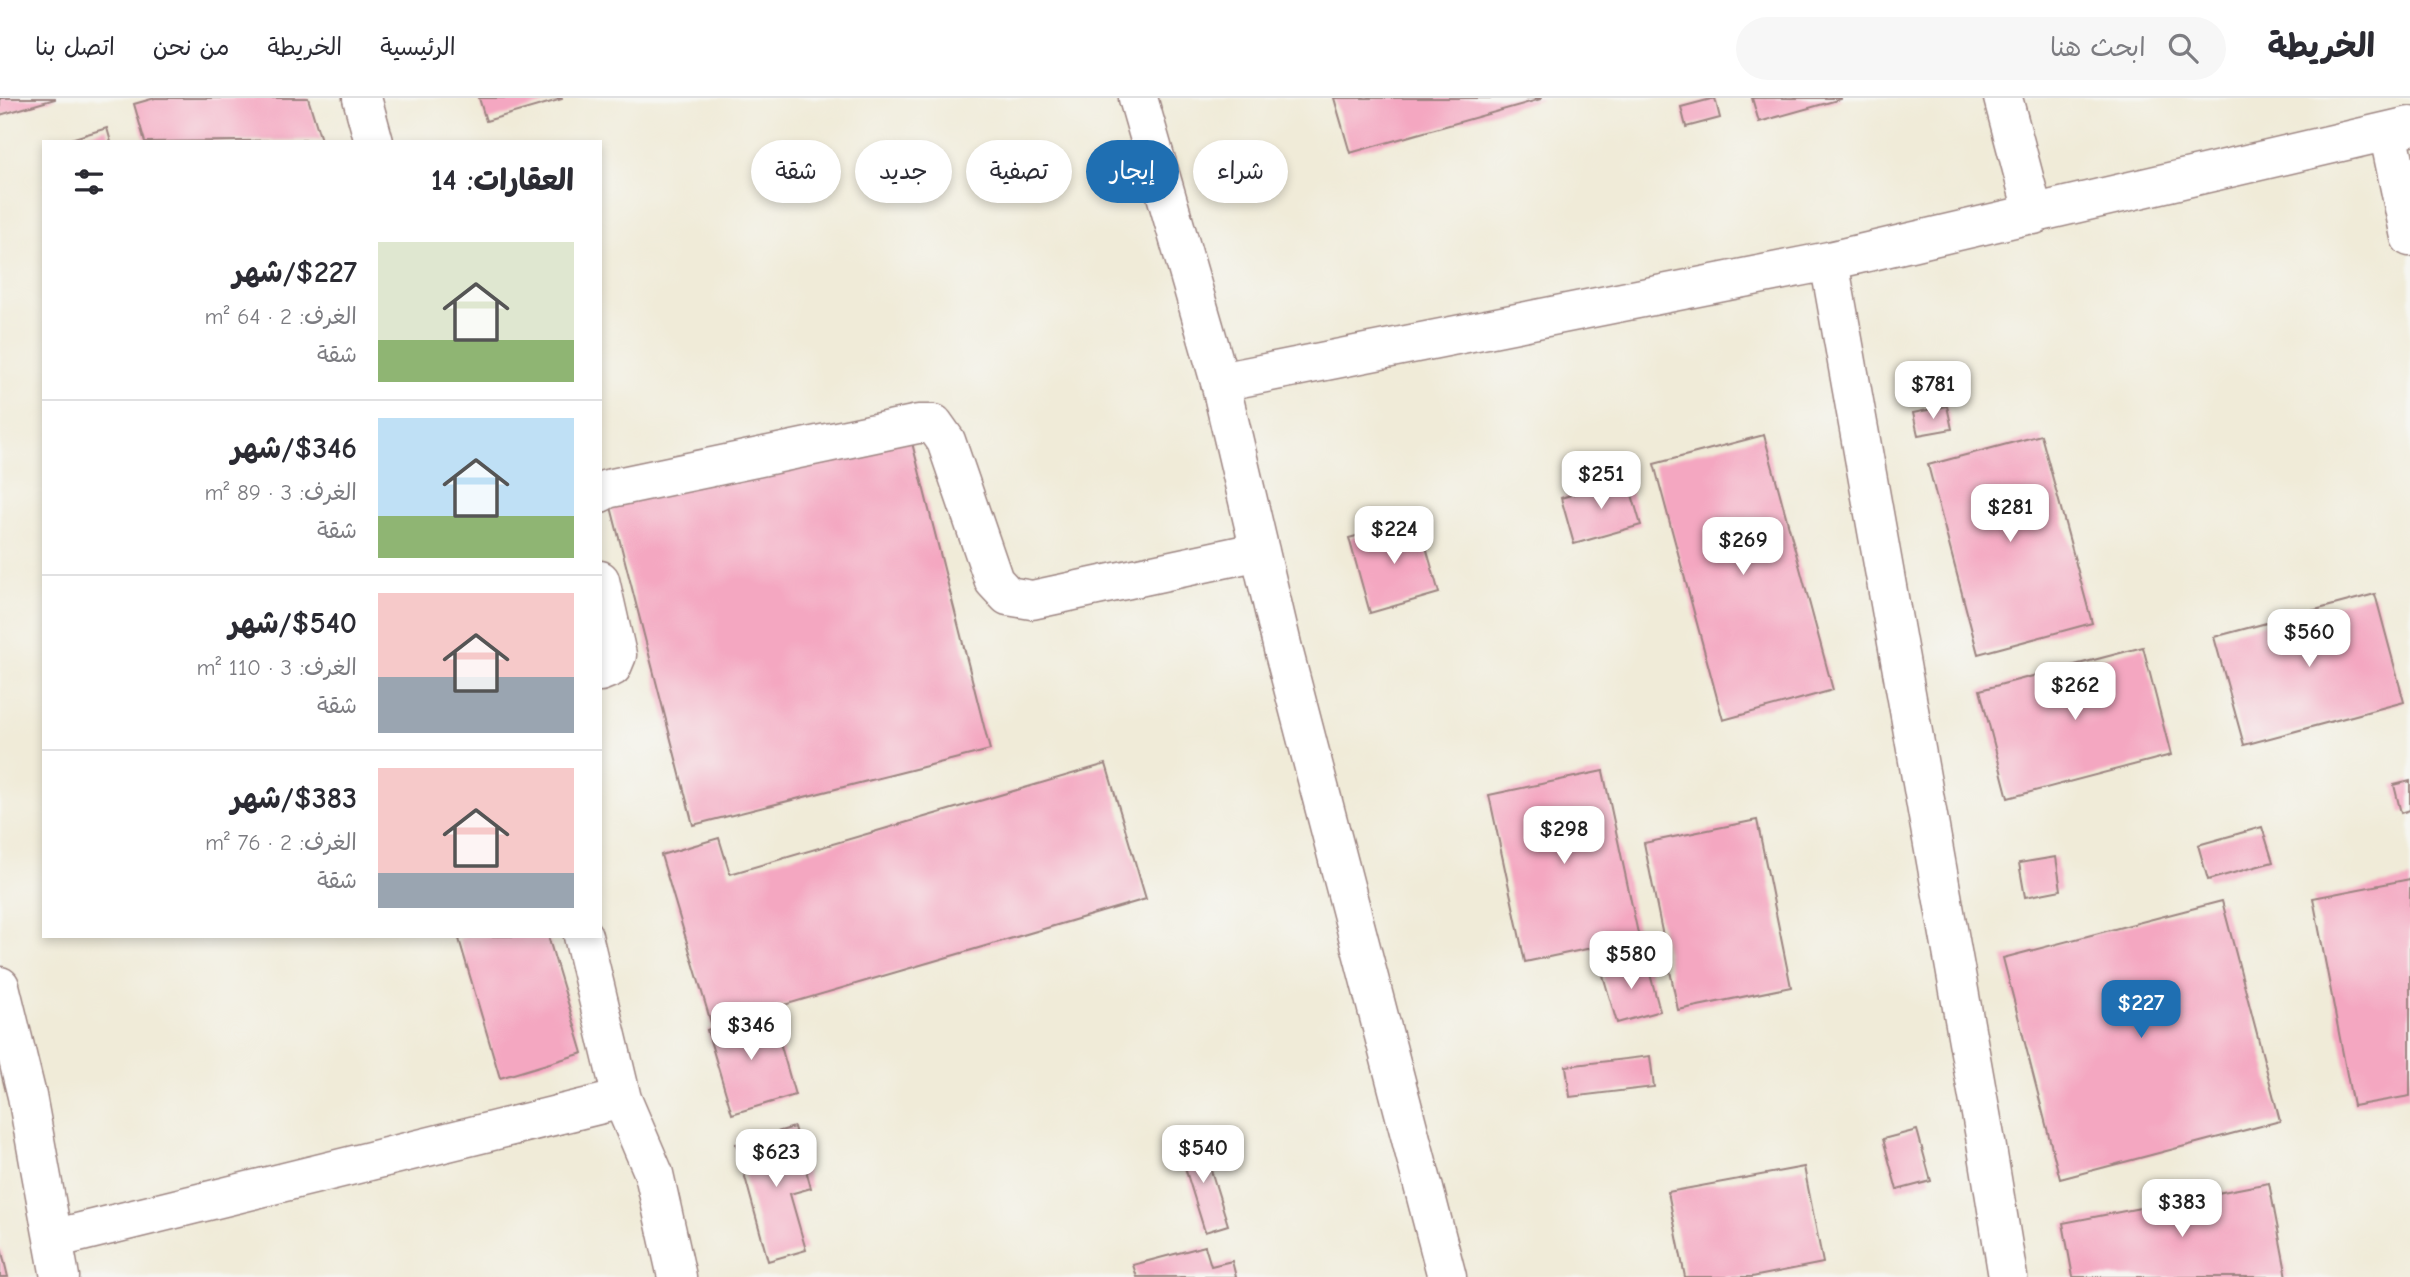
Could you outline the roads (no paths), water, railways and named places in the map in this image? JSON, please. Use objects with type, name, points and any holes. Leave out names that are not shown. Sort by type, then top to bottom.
[{"type":"street","points":[[362,98],[373,140]]},
{"type":"street","points":[[1138,98],[1220,382],[1283,649],[1447,1277]]},
{"type":"street","points":[[2003,98],[2034,215]]},
{"type":"street","points":[[1220,382],[1829,261],[2399,129],[2410,237]]},
{"type":"street","points":[[1829,261],[2008,1277]]},
{"type":"street","points":[[602,492],[918,424],[934,424],[946,441],[994,580],[1008,596],[1032,600],[1261,551]]},
{"type":"street","points":[[602,589],[617,655],[612,667],[602,671]]},
{"type":"street","points":[[583,938],[622,1099],[654,1174],[677,1277]]},
{"type":"street","points":[[0,986],[27,1096],[60,1277]]},
{"type":"street","points":[[54,1240],[622,1099]]}]
